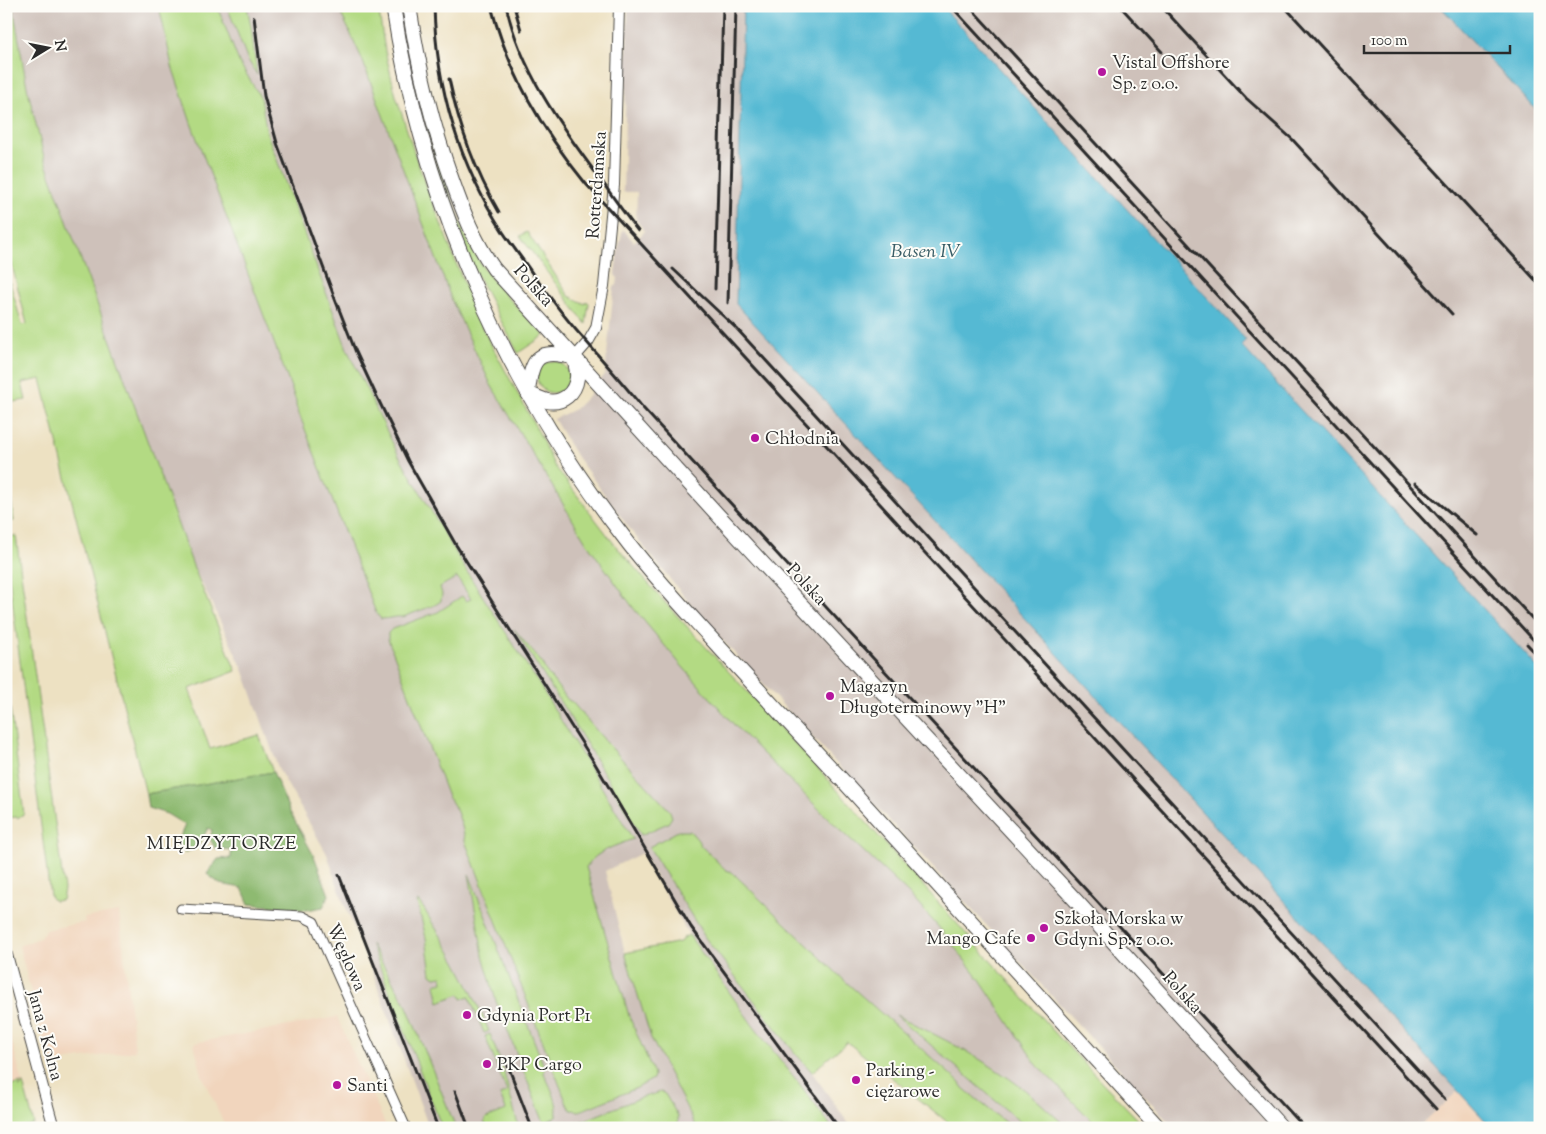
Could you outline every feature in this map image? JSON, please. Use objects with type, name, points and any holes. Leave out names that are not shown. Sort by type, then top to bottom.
[{"type":"highway","points":[[393,6],[414,112],[432,172],[472,279],[510,361],[560,446],[591,494],[652,573],[1016,969],[1159,1128]]},
{"type":"highway","name":"Polska","points":[[409,6],[423,83],[443,157],[475,238],[504,281],[1082,908],[1282,1128]]},
{"type":"highway","points":[[560,354],[574,358],[577,376],[575,386],[563,400],[555,402],[546,401],[528,393],[532,367],[540,357],[560,354]]},
{"type":"street","name":"Rotterdamska","points":[[574,358],[588,342],[596,328],[604,286],[614,185],[619,6]]},
{"type":"street","name":"Węglowa","points":[[181,909],[302,916],[314,922],[406,1128]]},
{"type":"street","name":"Jana z Kolna","points":[[6,951],[54,1128]]},
{"type":"shaded area","points":[[13,6],[367,6],[418,164],[478,320],[539,433],[554,465],[615,545],[669,607],[813,763],[1141,1128],[961,1128],[847,1040],[811,1071],[852,1128],[832,1128],[754,1027],[689,935],[642,853],[605,871],[625,953],[651,1038],[697,1128],[429,1128],[327,854],[279,770],[243,669],[192,563],[45,161],[27,87]]},
{"type":"shaded area","points":[[628,6],[743,6],[736,304],[1458,1091],[1417,1128],[1174,1128],[700,616],[632,532],[577,457],[554,419],[575,409],[605,374],[614,287],[617,285],[618,278],[615,275],[618,250],[623,229],[634,242],[645,231],[636,220],[637,192],[623,192]]},
{"type":"shaded area","points":[[942,6],[1440,6],[1540,114],[1540,670],[1241,345],[1246,340]]},
{"type":"shaded area","points":[[119,912],[135,1051],[50,1064],[19,946],[40,938],[45,930],[85,922],[84,918]]},
{"type":"shaded area","points":[[337,1017],[387,1128],[226,1128],[202,1075],[194,1043]]},
{"type":"shaded area","points":[[6,1020],[34,1124],[6,1128]]},
{"type":"shaded area","points":[[1458,1091],[1492,1128],[1417,1128]]},
{"type":"green space","points":[[6,6],[13,6],[27,87],[45,161],[192,563],[236,671],[189,689],[210,749],[259,735],[273,772],[146,794],[41,379],[22,383],[26,400],[6,403],[6,269],[22,325],[27,324],[6,242]]},
{"type":"green space","points":[[159,6],[217,6],[239,62],[261,98],[267,133],[347,349],[398,454],[467,572],[539,684],[633,839],[601,853],[590,861],[586,867],[629,1016],[654,1074],[653,1079],[637,1088],[580,1111],[571,1110],[567,1104],[465,841],[459,818],[448,797],[388,639],[388,633],[392,629],[438,612],[462,596],[466,601],[471,599],[457,577],[440,587],[441,601],[435,605],[403,617],[381,619],[376,613],[296,406],[296,401],[191,123],[172,66]]},
{"type":"green space","points":[[227,6],[247,6],[257,75],[247,58]]},
{"type":"green space","points":[[337,6],[378,6],[385,51],[396,96],[418,164],[478,320],[539,433],[554,465],[615,545],[669,607],[813,763],[1058,1036],[1146,1128],[1099,1128],[1037,1065],[981,981],[942,931],[908,893],[830,820],[737,728],[634,609],[586,542],[491,385],[452,301],[362,59]]},
{"type":"green space","points":[[400,6],[403,6],[411,60],[421,100],[452,201],[466,236],[484,269],[545,335],[518,353],[470,262],[437,168],[413,79]]},
{"type":"green space","points":[[527,232],[569,296],[585,304],[587,301],[589,303],[586,324],[520,236]]},
{"type":"green space","points":[[553,361],[559,362],[564,366],[568,371],[568,383],[564,388],[559,392],[553,393],[547,392],[542,388],[538,383],[537,377],[538,371],[542,366],[547,362]]},
{"type":"green space","points":[[6,462],[14,521],[6,523]]},
{"type":"green space","points":[[16,536],[64,889],[62,900],[54,901],[50,896],[6,552],[6,538]]},
{"type":"green space","points":[[514,629],[543,664],[545,670],[568,700],[572,702],[670,811],[672,817],[668,823],[641,835],[580,733]]},
{"type":"green space","points":[[6,677],[24,814],[17,818],[6,818]]},
{"type":"green space","points":[[273,772],[290,812],[314,856],[329,895],[323,907],[307,910],[249,904],[242,888],[220,884],[207,874],[218,859],[231,858],[231,850],[215,848],[210,839],[212,830],[208,828],[198,847],[184,853],[178,841],[185,825],[167,814],[148,808],[146,794]]},
{"type":"green space","points":[[678,831],[690,831],[700,845],[726,870],[732,872],[846,982],[959,1082],[963,1088],[1012,1128],[955,1128],[847,1042],[812,1072],[706,939],[649,847]]},
{"type":"green space","points":[[469,874],[556,1101],[556,1117],[544,1123],[496,1001],[483,955]]},
{"type":"green space","points":[[418,901],[458,965],[489,1031],[484,1033],[469,996],[462,999],[460,994],[439,1002],[435,984],[443,982],[442,976],[435,977],[431,974]]},
{"type":"green space","points":[[689,935],[754,1027],[832,1128],[697,1128],[651,1038],[625,953],[680,942]]},
{"type":"green space","points":[[371,944],[406,1004],[456,1128],[442,1128]]},
{"type":"green space","points":[[896,1015],[994,1068],[1025,1090],[1068,1128],[1027,1128]]},
{"type":"green space","points":[[490,1034],[503,1069],[519,1128],[488,1128],[484,1122],[486,1118],[506,1110],[500,1095],[507,1092],[485,1036]]},
{"type":"green space","points":[[21,1083],[19,1087],[23,1083],[34,1124],[21,1128],[6,1128],[6,1091],[12,1089],[11,1086]]},
{"type":"green space","points":[[661,1092],[665,1094],[678,1116],[681,1128],[565,1128],[640,1098]]},
{"type":"water","name":"Basen IV","points":[[743,6],[942,6],[1246,340],[1241,345],[1540,670],[1540,1127],[1492,1128],[736,304]]},
{"type":"water","points":[[1440,6],[1540,6],[1540,114]]},
{"type":"railway","points":[[434,6],[439,66],[445,95],[462,152],[487,206],[503,232],[570,324],[643,408],[1305,1128]]},
{"type":"railway","points":[[491,6],[498,31],[517,78],[541,122],[586,184],[1436,1109]]},
{"type":"railway","points":[[506,6],[521,52],[543,96],[569,137],[638,231]]},
{"type":"railway","points":[[514,6],[521,30]]},
{"type":"railway","points":[[715,289],[723,6]]},
{"type":"railway","points":[[728,303],[736,6]]},
{"type":"railway","points":[[951,6],[1540,647]]},
{"type":"railway","points":[[969,6],[1540,627]]},
{"type":"railway","points":[[1120,6],[1162,52]]},
{"type":"railway","points":[[1161,6],[1246,98],[1292,139],[1452,314]]},
{"type":"railway","points":[[1284,6],[1540,285]]},
{"type":"railway","points":[[254,17],[264,96],[277,143],[355,350],[408,461],[456,545],[594,762],[691,927],[839,1128]]},
{"type":"railway","points":[[449,79],[469,148],[482,181],[499,212]]},
{"type":"railway","points":[[673,269],[737,329],[1445,1100]]},
{"type":"railway","points":[[1415,483],[1477,535]]},
{"type":"railway","points":[[1536,608],[1540,613]]},
{"type":"railway","points":[[1527,644],[1540,658]]},
{"type":"railway","points":[[339,875],[438,1128]]},
{"type":"railway","points":[[508,1066],[532,1128]]},
{"type":"railway","points":[[455,1091],[469,1128]]},
{"type":"place","name":"Vistal Offshore Sp. z o.o.","points":[[1102,72]]},
{"type":"place","name":"Chłodnia","points":[[755,438]]},
{"type":"place","name":"Magazyn Długoterminowy \"H\"","points":[[830,696]]},
{"type":"place","name":"Szkoła Morska w Gdyni Sp. z o.o.","points":[[1044,928]]},
{"type":"place","name":"Mango Cafe","points":[[1031,938]]},
{"type":"place","name":"Gdynia Port P1","points":[[467,1015]]},
{"type":"place","name":"PKP Cargo","points":[[487,1064]]},
{"type":"place","name":"Parking - ciężarowe","points":[[856,1080]]},
{"type":"place","name":"Santi","points":[[337,1085]]},
{"type":"district","name":"MIĘDZYTORZE","points":[[222,842]]}]
